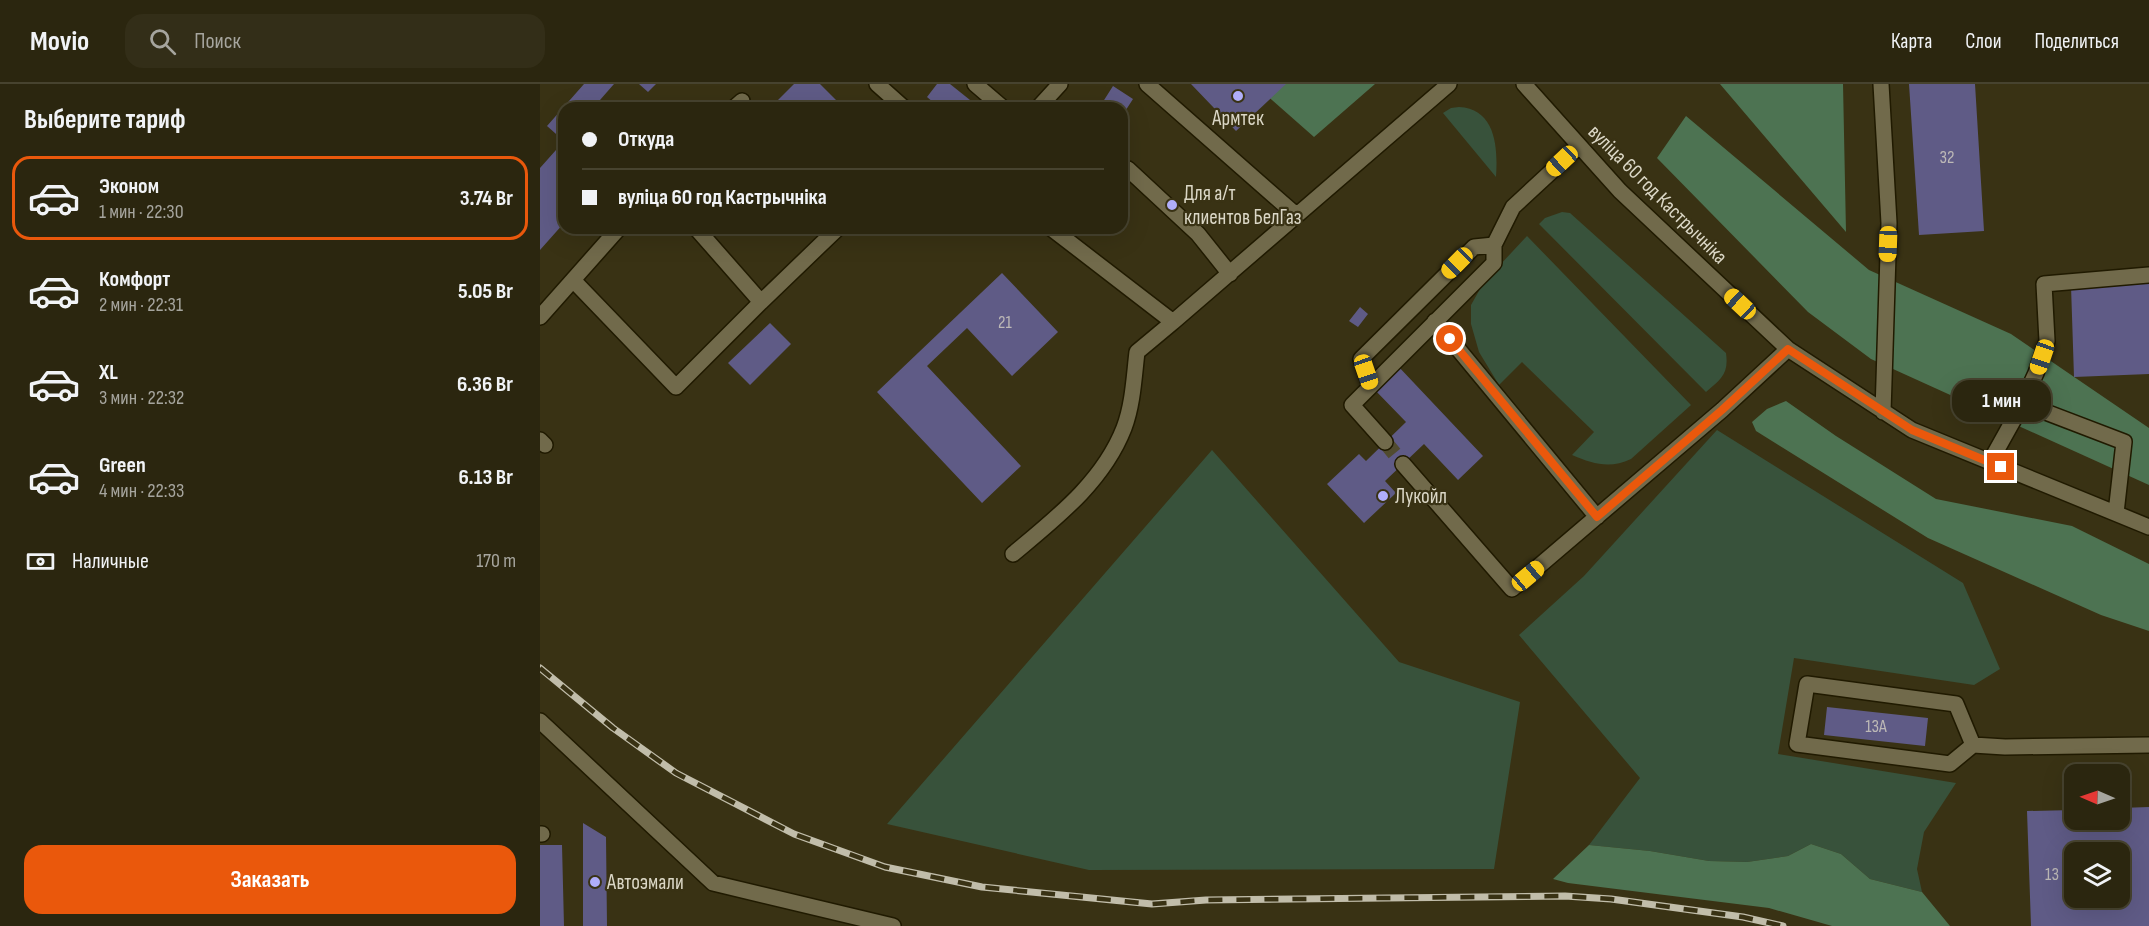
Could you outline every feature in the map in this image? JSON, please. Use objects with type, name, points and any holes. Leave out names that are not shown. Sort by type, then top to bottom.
[{"type":"street","points":[[877,84],[897,102]]},
{"type":"street","points":[[975,84],[996,102]]},
{"type":"street","points":[[1044,102],[1060,84]]},
{"type":"street","points":[[1148,84],[1296,215]]},
{"type":"street","points":[[1013,554],[1079,498],[1109,458],[1124,428],[1132,397],[1137,352],[1449,84]]},
{"type":"street","name":"вуліца 60 год Кастрычніка","points":[[1524,84],[1628,198],[1788,349],[1912,430],[2149,527]]},
{"type":"street","points":[[1881,84],[1889,223],[1883,412]]},
{"type":"street","points":[[1385,442],[1352,405],[1494,263],[1494,245],[1513,207],[1579,146]]},
{"type":"street","points":[[1128,169],[1198,234],[1230,274]]},
{"type":"street","points":[[540,316],[614,234]]},
{"type":"street","points":[[701,234],[761,302]]},
{"type":"street","points":[[573,280],[676,387],[832,234]]},
{"type":"street","points":[[1059,234],[1173,322]]},
{"type":"street","points":[[1370,386],[1361,359],[1473,247],[1494,245]]},
{"type":"street","points":[[1990,462],[2022,403],[2047,341],[2044,284],[2149,275]]},
{"type":"street","points":[[1435,321],[1597,517]]},
{"type":"street","points":[[1403,464],[1512,589],[1722,410],[1788,349]]},
{"type":"street","points":[[2022,403],[2124,442],[2116,513]]},
{"type":"street","points":[[1973,745],[1956,704],[1807,684],[1797,744],[1950,765],[1973,745],[2005,747],[2149,745]]},
{"type":"street","points":[[540,721],[713,883],[893,926]]},
{"type":"green space","points":[[1254,84],[1375,84],[1314,137]]},
{"type":"green space","points":[[1720,84],[1843,84],[1846,232]]},
{"type":"green space","points":[[1451,108],[1471,109],[1487,122],[1495,143],[1496,177],[1443,113]]},
{"type":"green space","points":[[1686,116],[1869,270],[2011,334],[2149,428],[2149,485],[1871,359],[1808,312],[1657,158]]},
{"type":"green space","points":[[1562,212],[1570,213],[1726,353],[1727,360],[1723,376],[1706,392],[1539,224],[1545,218]]},
{"type":"green space","points":[[1527,236],[1691,405],[1631,459],[1609,465],[1587,461],[1572,455],[1594,432],[1522,362],[1499,385],[1479,352],[1471,324],[1471,305],[1484,282]]},
{"type":"green space","points":[[1786,401],[1836,436],[1936,499],[2072,526],[2149,564],[2149,631],[2101,615],[1928,538],[1756,431],[1752,422],[1767,409]]},
{"type":"green space","points":[[1717,430],[1963,583],[2000,669],[1974,685],[1794,658],[1778,754],[1956,783],[1924,832],[1917,869],[1922,892],[1870,879],[1841,854],[1811,844],[1788,856],[1747,862],[1709,861],[1650,851],[1589,845],[1640,778],[1519,635],[1584,576]]},
{"type":"green space","points":[[1212,450],[1399,662],[1520,702],[1494,869],[1089,870],[887,824]]},
{"type":"green space","points":[[1811,844],[1841,854],[1870,879],[1922,892],[1950,926],[1832,926],[1769,908],[1568,883],[1553,879],[1589,845],[1650,851],[1709,861],[1747,862],[1788,856]]},
{"type":"building","points":[[584,84],[614,84],[598,102],[568,102]]},
{"type":"building","points":[[639,84],[656,84],[648,92]]},
{"type":"building","points":[[794,84],[820,84],[838,102],[776,102]]},
{"type":"building","points":[[937,84],[950,84],[972,102],[933,102],[927,97]]},
{"type":"building","name":"Армтек","points":[[1191,84],[1286,84],[1236,131]]},
{"type":"building","points":[[1909,84],[1975,84],[1984,231],[1919,235]]},
{"type":"building","points":[[1113,86],[1133,99],[1128,107],[1128,102],[1103,102]]},
{"type":"building","points":[[558,114],[558,136],[547,126]]},
{"type":"building","points":[[558,148],[558,230],[540,250],[540,168]]},
{"type":"building","points":[[1002,273],[1058,332],[1012,376],[967,328],[927,366],[1021,466],[982,503],[877,392]]},
{"type":"building","points":[[2149,283],[2149,374],[2074,377],[2071,286]]},
{"type":"building","points":[[1360,307],[1368,314],[1358,327],[1349,321]]},
{"type":"building","points":[[770,323],[791,344],[750,385],[728,363]]},
{"type":"building","points":[[1397,365],[1483,456],[1458,480],[1424,444],[1385,481],[1396,493],[1364,523],[1327,484],[1359,454],[1366,461],[1406,422],[1373,388]]},
{"type":"building","points":[[1827,707],[1928,718],[1925,746],[1824,735]]},
{"type":"building","points":[[2149,807],[2149,926],[2031,926],[2027,811],[2064,810],[2064,830],[2130,830],[2130,808]]},
{"type":"building","name":"Автоэмали","points":[[583,823],[606,837],[607,926],[583,926]]},
{"type":"building","points":[[540,845],[562,845],[564,926],[540,926]]},
{"type":"tunnel","points":[[1385,442],[1403,464]]},
{"type":"railway","points":[[540,668],[613,728],[676,773],[794,834],[885,867],[982,887],[1152,904],[1206,900],[1565,896],[1611,899],[1743,917],[1783,926]]},
{"type":"place","name":"Армтек","points":[[1238,96]]},
{"type":"place","name":"Для а/т клиентов БелГаз","points":[[1172,205]]},
{"type":"place","name":"Лукойл","points":[[1383,496]]},
{"type":"place","name":"Автоэмали","points":[[595,882]]},
{"type":"route","points":[[1450,339],[1597,517],[1722,410],[1788,349],[1912,430],[2001,467]]}]
